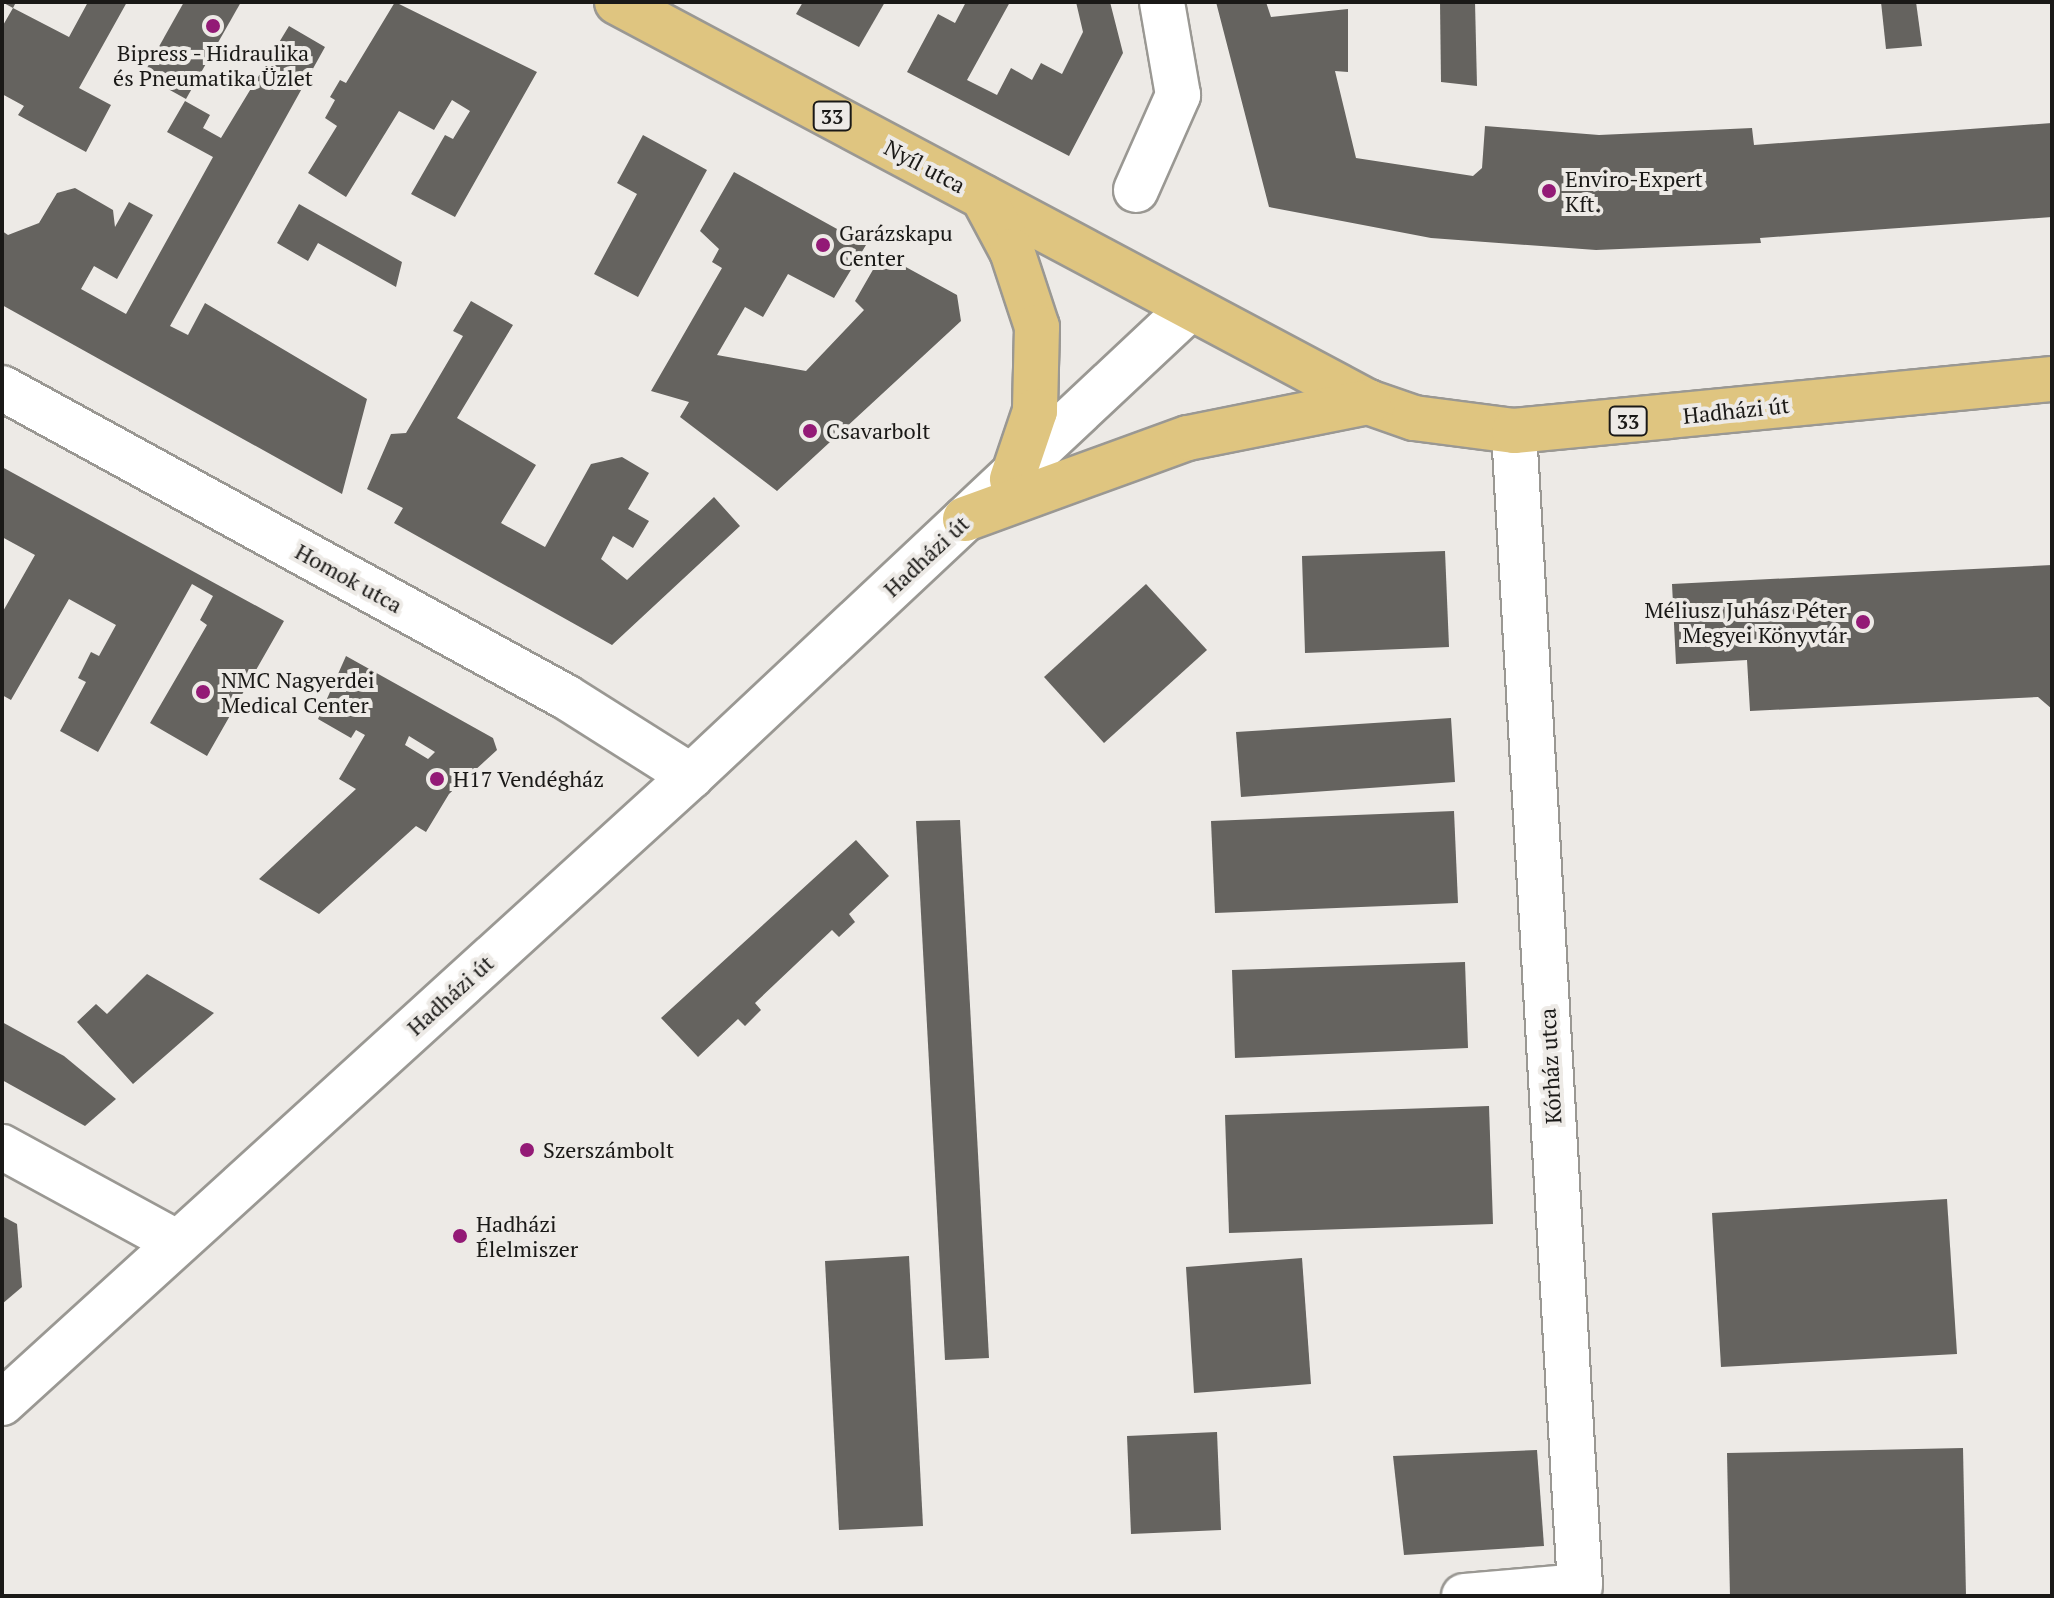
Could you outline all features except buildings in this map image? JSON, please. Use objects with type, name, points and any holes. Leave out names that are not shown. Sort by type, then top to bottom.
[{"type":"main road","name":"Nyíl utca","points":[[617,2],[1190,308]]},
{"type":"main road","points":[[983,197],[1024,278],[1039,351],[1035,411],[1012,479]]},
{"type":"main road","name":"Hadházi út","points":[[1190,308],[1368,402],[1414,418],[1514,431],[2052,379]]},
{"type":"main road","points":[[965,519],[1188,438],[1368,402]]},
{"type":"street","points":[[1136,190],[1178,95],[1162,2]]},
{"type":"street","name":"Hadházi út","points":[[2,1403],[691,776],[965,519],[1012,479],[1190,308]]},
{"type":"street","name":"Homok utca","points":[[2,388],[566,697],[691,776]]},
{"type":"street","name":"Kórház utca","points":[[1464,1596],[1580,1586],[1514,431]]},
{"type":"street","points":[[2,1147],[178,1243]]},
{"type":"place","name":"Bipress - Hidraulika és Pneumatika Üzlet","points":[[213,26]]},
{"type":"place","name":"Enviro-Expert Kft.","points":[[1549,191]]},
{"type":"place","name":"Garázskapu Center","points":[[823,245]]},
{"type":"place","name":"Csavarbolt","points":[[810,431]]},
{"type":"place","name":"Méliusz Juhász Péter Megyei Könyvtár","points":[[1863,622]]},
{"type":"place","name":"NMC Nagyerdei Medical Center","points":[[203,692]]},
{"type":"place","name":"H17 Vendégház","points":[[437,779]]},
{"type":"place","name":"Szerszámbolt","points":[[527,1150]]},
{"type":"place","name":"Hadházi Élelmiszer","points":[[460,1236]]}]
